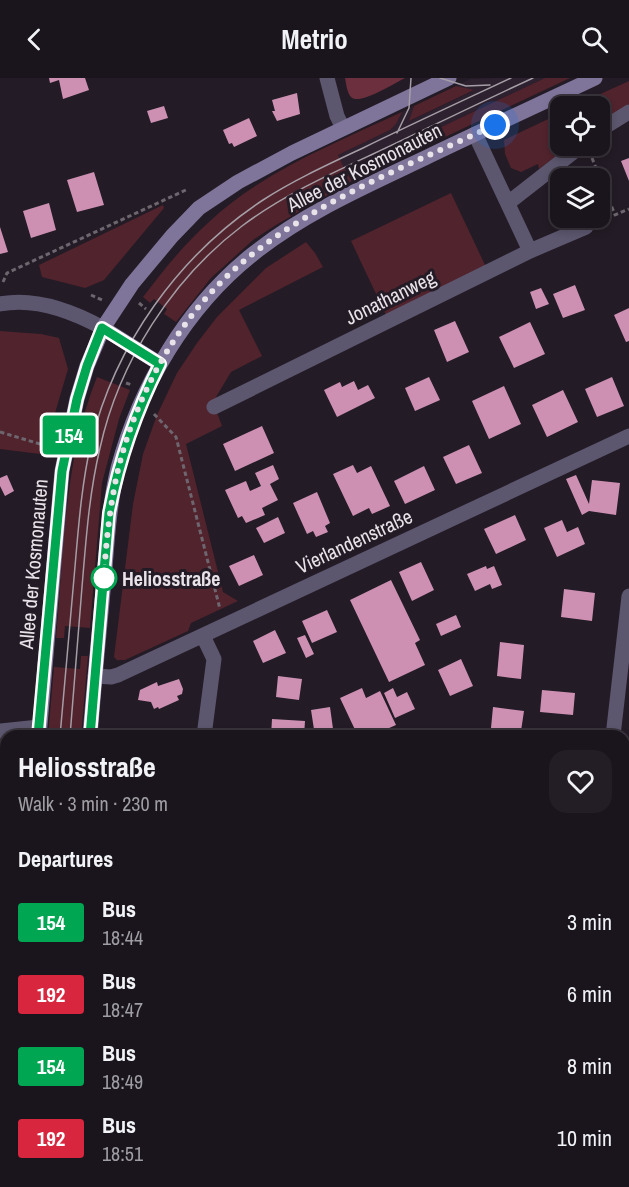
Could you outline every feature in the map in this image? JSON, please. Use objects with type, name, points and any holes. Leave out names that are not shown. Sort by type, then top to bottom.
[{"type":"main road","name":"Allee der Kosmonauten","points":[[39,730],[62,471],[77,399],[102,328],[132,284],[199,208],[238,182],[343,128],[449,78]]},
{"type":"main road","name":"Allee der Kosmonauten","points":[[90,730],[109,513],[113,493],[127,439],[146,391],[179,333],[228,275],[289,229],[359,189],[595,78]]},
{"type":"main road","points":[[102,328],[160,364]]},
{"type":"street","points":[[327,78],[337,116],[343,128]]},
{"type":"street","points":[[610,124],[629,112]]},
{"type":"street","points":[[475,134],[530,251]]},
{"type":"street","points":[[508,203],[577,156]]},
{"type":"street","name":"Jonathanweg","points":[[214,407],[530,251],[584,228]]},
{"type":"street","points":[[0,304],[37,303],[82,317],[102,328]]},
{"type":"street","name":"Vierlandenstraße","points":[[95,676],[118,675],[629,436]]},
{"type":"street","points":[[615,730],[629,596]]},
{"type":"street","points":[[203,636],[214,659],[205,730]]},
{"type":"path","points":[[589,156],[615,215]]},
{"type":"path","points":[[3,282],[7,273],[188,189]]},
{"type":"path","points":[[610,217],[629,209]]},
{"type":"path","points":[[92,295],[102,300]]},
{"type":"path","points":[[139,303],[146,309]]},
{"type":"path","points":[[126,383],[132,385]]},
{"type":"path","points":[[153,413],[176,437],[221,612]]},
{"type":"path","points":[[0,432],[46,446]]},
{"type":"shaded area","points":[[345,78],[405,78],[386,89],[361,99],[355,99],[349,93]]},
{"type":"shaded area","points":[[545,78],[345,172],[338,155],[390,130],[402,112],[414,106],[410,121],[473,91],[456,86],[470,79]]},
{"type":"shaded area","points":[[545,78],[570,78],[350,182],[253,240],[211,278],[176,322],[164,314],[167,309],[154,299],[150,303],[143,297],[200,230],[230,204],[276,173],[402,112],[390,130],[338,155],[346,172]]},
{"type":"shaded area","points":[[629,81],[629,104],[610,116],[610,96],[596,96]]},
{"type":"shaded area","points":[[456,86],[474,90],[409,121],[414,106]]},
{"type":"shaded area","points":[[550,118],[550,156],[556,156],[539,169],[538,164],[521,172],[511,168],[505,154],[504,140]]},
{"type":"shaded area","points":[[451,193],[486,267],[386,315],[351,241]]},
{"type":"shaded area","points":[[163,205],[164,208],[104,280],[85,288],[42,277],[39,265]]},
{"type":"shaded area","points":[[306,242],[323,267],[239,310],[262,356],[231,372],[213,402],[222,426],[186,444],[223,592],[238,601],[191,623],[188,631],[125,660],[117,660],[114,657],[133,504],[143,454],[157,415],[177,373],[217,317],[266,268]]},
{"type":"shaded area","points":[[0,331],[41,334],[59,338],[68,369],[55,413],[48,455],[0,449]]},
{"type":"shaded area","points":[[97,377],[130,390],[119,419],[102,483],[90,628],[65,626],[64,638],[56,638],[72,473],[86,408]]},
{"type":"shaded area","points":[[81,656],[88,656],[82,730],[49,730],[54,667],[80,669]]},
{"type":"building","points":[[49,78],[85,78],[89,90],[63,99],[59,80],[50,83]]},
{"type":"building","points":[[297,93],[300,114],[277,121],[272,111],[275,111],[272,100]]},
{"type":"building","points":[[164,106],[168,118],[151,123],[147,111]]},
{"type":"building","points":[[249,118],[257,136],[234,147],[232,143],[229,144],[223,130]]},
{"type":"building","points":[[629,158],[629,181],[621,161]]},
{"type":"building","points":[[94,172],[104,205],[77,212],[67,180]]},
{"type":"building","points":[[49,203],[56,230],[31,238],[23,211]]},
{"type":"building","points":[[0,227],[8,252],[0,254]]},
{"type":"building","points":[[575,285],[585,310],[563,318],[553,294]]},
{"type":"building","points":[[541,288],[549,304],[536,309],[530,292]]},
{"type":"building","points":[[629,308],[629,341],[626,342],[614,315]]},
{"type":"building","points":[[455,321],[469,352],[447,362],[434,330]]},
{"type":"building","points":[[530,322],[545,354],[514,368],[499,337]]},
{"type":"building","points":[[429,377],[440,400],[415,411],[405,388]]},
{"type":"building","points":[[612,377],[624,406],[597,417],[585,389]]},
{"type":"building","points":[[354,381],[358,390],[368,385],[375,398],[337,417],[324,390],[340,382],[342,387]]},
{"type":"building","points":[[504,386],[521,424],[489,439],[472,401]]},
{"type":"building","points":[[563,390],[578,422],[547,437],[532,405]]},
{"type":"building","points":[[262,426],[274,453],[235,471],[223,444]]},
{"type":"building","points":[[469,445],[482,473],[456,484],[443,457]]},
{"type":"building","points":[[273,465],[279,479],[270,484],[278,500],[262,508],[265,515],[246,523],[242,516],[238,518],[225,490],[246,481],[250,491],[261,486],[255,473]]},
{"type":"building","points":[[353,465],[357,473],[371,466],[390,506],[372,514],[369,508],[353,516],[333,474]]},
{"type":"building","points":[[424,466],[435,490],[405,504],[394,481]]},
{"type":"building","points":[[7,475],[14,491],[5,496],[0,486],[0,478]]},
{"type":"building","points":[[576,475],[589,504],[592,480],[620,483],[616,515],[589,511],[582,515],[566,479]]},
{"type":"building","points":[[317,492],[330,523],[325,526],[328,532],[316,537],[313,531],[307,534],[293,503]]},
{"type":"building","points":[[515,515],[526,540],[496,554],[484,529]]},
{"type":"building","points":[[278,517],[285,533],[264,543],[256,528]]},
{"type":"building","points":[[562,520],[567,532],[578,527],[585,544],[557,557],[544,528]]},
{"type":"building","points":[[254,555],[263,575],[239,586],[229,566]]},
{"type":"building","points":[[421,562],[434,590],[412,601],[399,572]]},
{"type":"building","points":[[486,566],[487,569],[494,566],[502,585],[492,589],[490,584],[475,591],[467,574]]},
{"type":"building","points":[[391,580],[420,640],[415,643],[425,665],[389,682],[350,600]]},
{"type":"building","points":[[564,589],[595,593],[592,621],[561,617]]},
{"type":"building","points":[[327,610],[337,632],[312,643],[302,621]]},
{"type":"building","points":[[456,615],[461,627],[441,636],[436,624]]},
{"type":"building","points":[[275,630],[286,653],[263,663],[253,641]]},
{"type":"building","points":[[305,635],[314,654],[306,658],[297,638]]},
{"type":"building","points":[[500,642],[524,645],[521,679],[497,676]]},
{"type":"building","points":[[461,659],[473,686],[450,696],[438,670]]},
{"type":"building","points":[[278,676],[302,679],[299,700],[276,697]]},
{"type":"building","points":[[179,679],[183,689],[182,694],[177,696],[179,700],[154,709],[151,702],[138,700],[140,690],[157,682],[158,686]]},
{"type":"building","points":[[362,688],[366,698],[380,691],[396,725],[385,730],[355,730],[340,698]]},
{"type":"building","points":[[393,688],[397,697],[407,692],[415,709],[395,718],[384,693]]},
{"type":"building","points":[[542,690],[575,693],[573,715],[540,712]]},
{"type":"building","points":[[330,707],[333,730],[314,730],[311,710]]},
{"type":"building","points":[[493,707],[524,711],[521,730],[491,728]]},
{"type":"building","points":[[272,719],[305,721],[304,730],[271,730]]},
{"type":"tram line","points":[[397,133],[409,108],[411,78]]},
{"type":"tram line","points":[[440,78],[466,86],[490,85]]},
{"type":"tram line","points":[[61,730],[80,510],[91,443],[116,372],[154,306],[204,248],[232,222],[263,200],[325,166],[511,78]]},
{"type":"tram line","points":[[71,730],[87,534],[100,448],[120,384],[135,354],[171,297],[217,247],[242,226],[273,205],[322,178],[533,78]]},
{"type":"bus line","name":"154","points":[[39,730],[62,471],[77,399],[102,328],[160,364],[146,391],[127,439],[118,468],[109,513],[91,730]]},
{"type":"place","name":"Heliosstraße","points":[[104,578]]},
{"type":"route","points":[[104,578],[109,513],[118,468],[127,439],[146,391],[160,364],[179,333],[206,300],[228,275],[280,234],[359,189],[495,125]]}]
